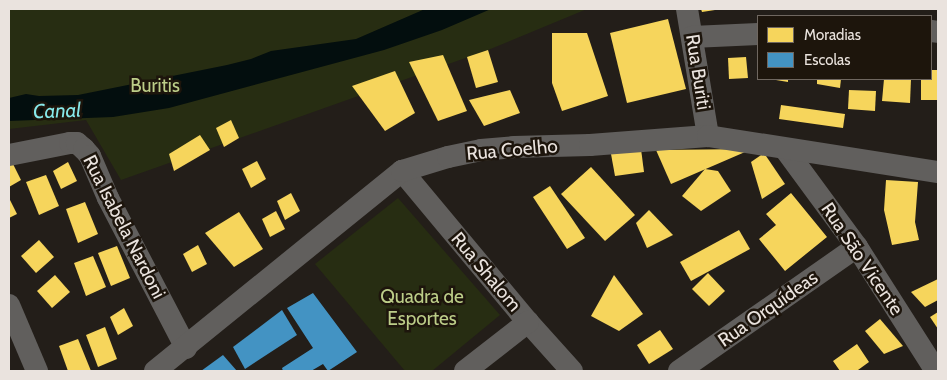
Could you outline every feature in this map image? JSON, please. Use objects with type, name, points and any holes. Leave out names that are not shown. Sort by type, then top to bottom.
[{"type":"street","name":"Rua Buriti","points":[[687,9],[708,136]]},
{"type":"street","points":[[692,37],[757,34]]},
{"type":"street","name":"Rua Coelho","points":[[155,371],[186,348],[402,172],[482,150],[708,136],[938,172]]},
{"type":"street","name":"Rua Isabela Nardoni","points":[[9,155],[70,143],[77,143],[84,149],[90,156],[108,198],[186,348]]},
{"type":"street","name":"Rua São Vicente","points":[[785,149],[857,247],[936,371]]},
{"type":"street","name":"Rua Shalom","points":[[402,172],[528,322],[572,371]]},
{"type":"street","name":"Rua Orquídeas","points":[[679,371],[857,247]]},
{"type":"street","points":[[9,305],[36,371]]},
{"type":"street","points":[[465,371],[528,322]]},
{"type":"green space","name":"Buritis","points":[[9,9],[587,9],[488,50],[121,180],[86,120],[9,129]]},
{"type":"green space","name":"Quadra de Esportes","points":[[398,198],[500,315],[432,371],[405,371],[315,264]]},
{"type":"water","name":"Canal","points":[[425,9],[491,9],[442,30],[384,50],[169,108],[113,117],[9,121],[9,98],[26,94],[39,96],[78,95],[227,65],[251,59],[271,51],[356,39]]},
{"type":"building: Moradias","points":[[701,9],[715,9],[715,10],[702,12]]},
{"type":"building: Moradias","points":[[668,19],[686,89],[627,103],[610,33]]},
{"type":"building: Moradias","points":[[552,33],[587,33],[608,96],[562,111],[552,83]]},
{"type":"building: Moradias","points":[[488,50],[498,82],[476,88],[467,57]]},
{"type":"building: Moradias","points":[[443,55],[467,111],[438,121],[409,62]]},
{"type":"building: Moradias","points":[[746,57],[748,78],[729,79],[728,58]]},
{"type":"building: Moradias","points":[[932,70],[938,70],[938,100],[921,100],[921,80],[932,80]]},
{"type":"building: Moradias","points":[[395,71],[415,113],[385,131],[352,86]]},
{"type":"building: Moradias","points":[[817,80],[841,80],[840,88],[817,84]]},
{"type":"building: Moradias","points":[[884,80],[911,80],[910,103],[882,101]]},
{"type":"building: Moradias","points":[[510,90],[520,113],[484,126],[469,100]]},
{"type":"building: Moradias","points":[[849,90],[876,91],[875,111],[848,109]]},
{"type":"building: Moradias","points":[[781,105],[845,114],[843,128],[779,119]]},
{"type":"building: Moradias","points":[[231,120],[239,138],[224,147],[216,128]]},
{"type":"building: Moradias","points":[[200,135],[210,150],[174,171],[169,154]]},
{"type":"building: Moradias","points":[[641,149],[644,172],[615,176],[611,154]]},
{"type":"building: Moradias","points":[[752,149],[671,184],[656,150]]},
{"type":"building: Moradias","points":[[764,153],[785,184],[762,199],[751,162]]},
{"type":"building: Moradias","points":[[257,161],[266,179],[251,188],[242,169]]},
{"type":"building: Moradias","points":[[12,162],[21,180],[9,187],[9,164]]},
{"type":"building: Moradias","points":[[68,162],[77,181],[61,189],[53,171]]},
{"type":"building: Moradias","points":[[591,167],[635,215],[605,241],[561,194]]},
{"type":"building: Moradias","points":[[705,169],[718,171],[731,191],[701,211],[682,196]]},
{"type":"building: Moradias","points":[[46,175],[59,206],[39,215],[26,182]]},
{"type":"building: Moradias","points":[[886,180],[918,182],[915,222],[919,240],[892,245],[884,210]]},
{"type":"building: Moradias","points":[[550,186],[585,238],[567,249],[533,197]]},
{"type":"building: Moradias","points":[[291,193],[300,211],[285,220],[277,201]]},
{"type":"building: Moradias","points":[[791,193],[827,237],[785,271],[759,239],[776,225],[766,214]]},
{"type":"building: Moradias","points":[[9,198],[17,214],[9,218]]},
{"type":"building: Moradias","points":[[85,202],[98,234],[78,243],[66,209]]},
{"type":"building: Moradias","points":[[649,210],[673,235],[647,248],[636,223]]},
{"type":"building: Moradias","points":[[276,211],[285,229],[270,237],[262,219]]},
{"type":"building: Moradias","points":[[239,212],[263,249],[234,267],[205,233]]},
{"type":"building: Moradias","points":[[739,230],[750,249],[691,281],[680,262]]},
{"type":"building: Moradias","points":[[39,240],[54,257],[36,273],[21,256]]},
{"type":"building: Moradias","points":[[198,245],[207,264],[192,272],[183,254]]},
{"type":"building: Moradias","points":[[117,246],[130,278],[111,286],[98,253]]},
{"type":"building: Moradias","points":[[93,256],[106,287],[86,296],[74,263]]},
{"type":"building: Moradias","points":[[708,273],[725,291],[709,306],[692,289]]},
{"type":"building: Moradias","points":[[55,275],[70,292],[52,308],[37,291]]},
{"type":"building: Moradias","points":[[614,275],[643,314],[619,331],[591,316]]},
{"type":"building: Moradias","points":[[938,279],[938,300],[925,307],[911,292]]},
{"type":"building: Moradias","points":[[124,308],[133,326],[118,335],[110,317]]},
{"type":"building: Moradias","points":[[938,312],[938,329],[930,317]]},
{"type":"building: Moradias","points":[[880,319],[903,346],[884,354],[865,331]]},
{"type":"building: Moradias","points":[[105,327],[117,359],[98,367],[86,335]]},
{"type":"building: Moradias","points":[[660,330],[673,349],[649,364],[637,345]]},
{"type":"building: Moradias","points":[[78,339],[91,371],[68,371],[59,346]]},
{"type":"building: Moradias","points":[[857,344],[869,362],[859,371],[840,371],[833,361]]},
{"type":"building: Escolas","points":[[313,293],[357,352],[328,371],[323,364],[311,371],[283,371],[282,368],[313,348],[287,308]]},
{"type":"building: Escolas","points":[[282,310],[297,335],[245,369],[233,347]]},
{"type":"building: Escolas","points":[[223,355],[237,371],[201,371]]}]
